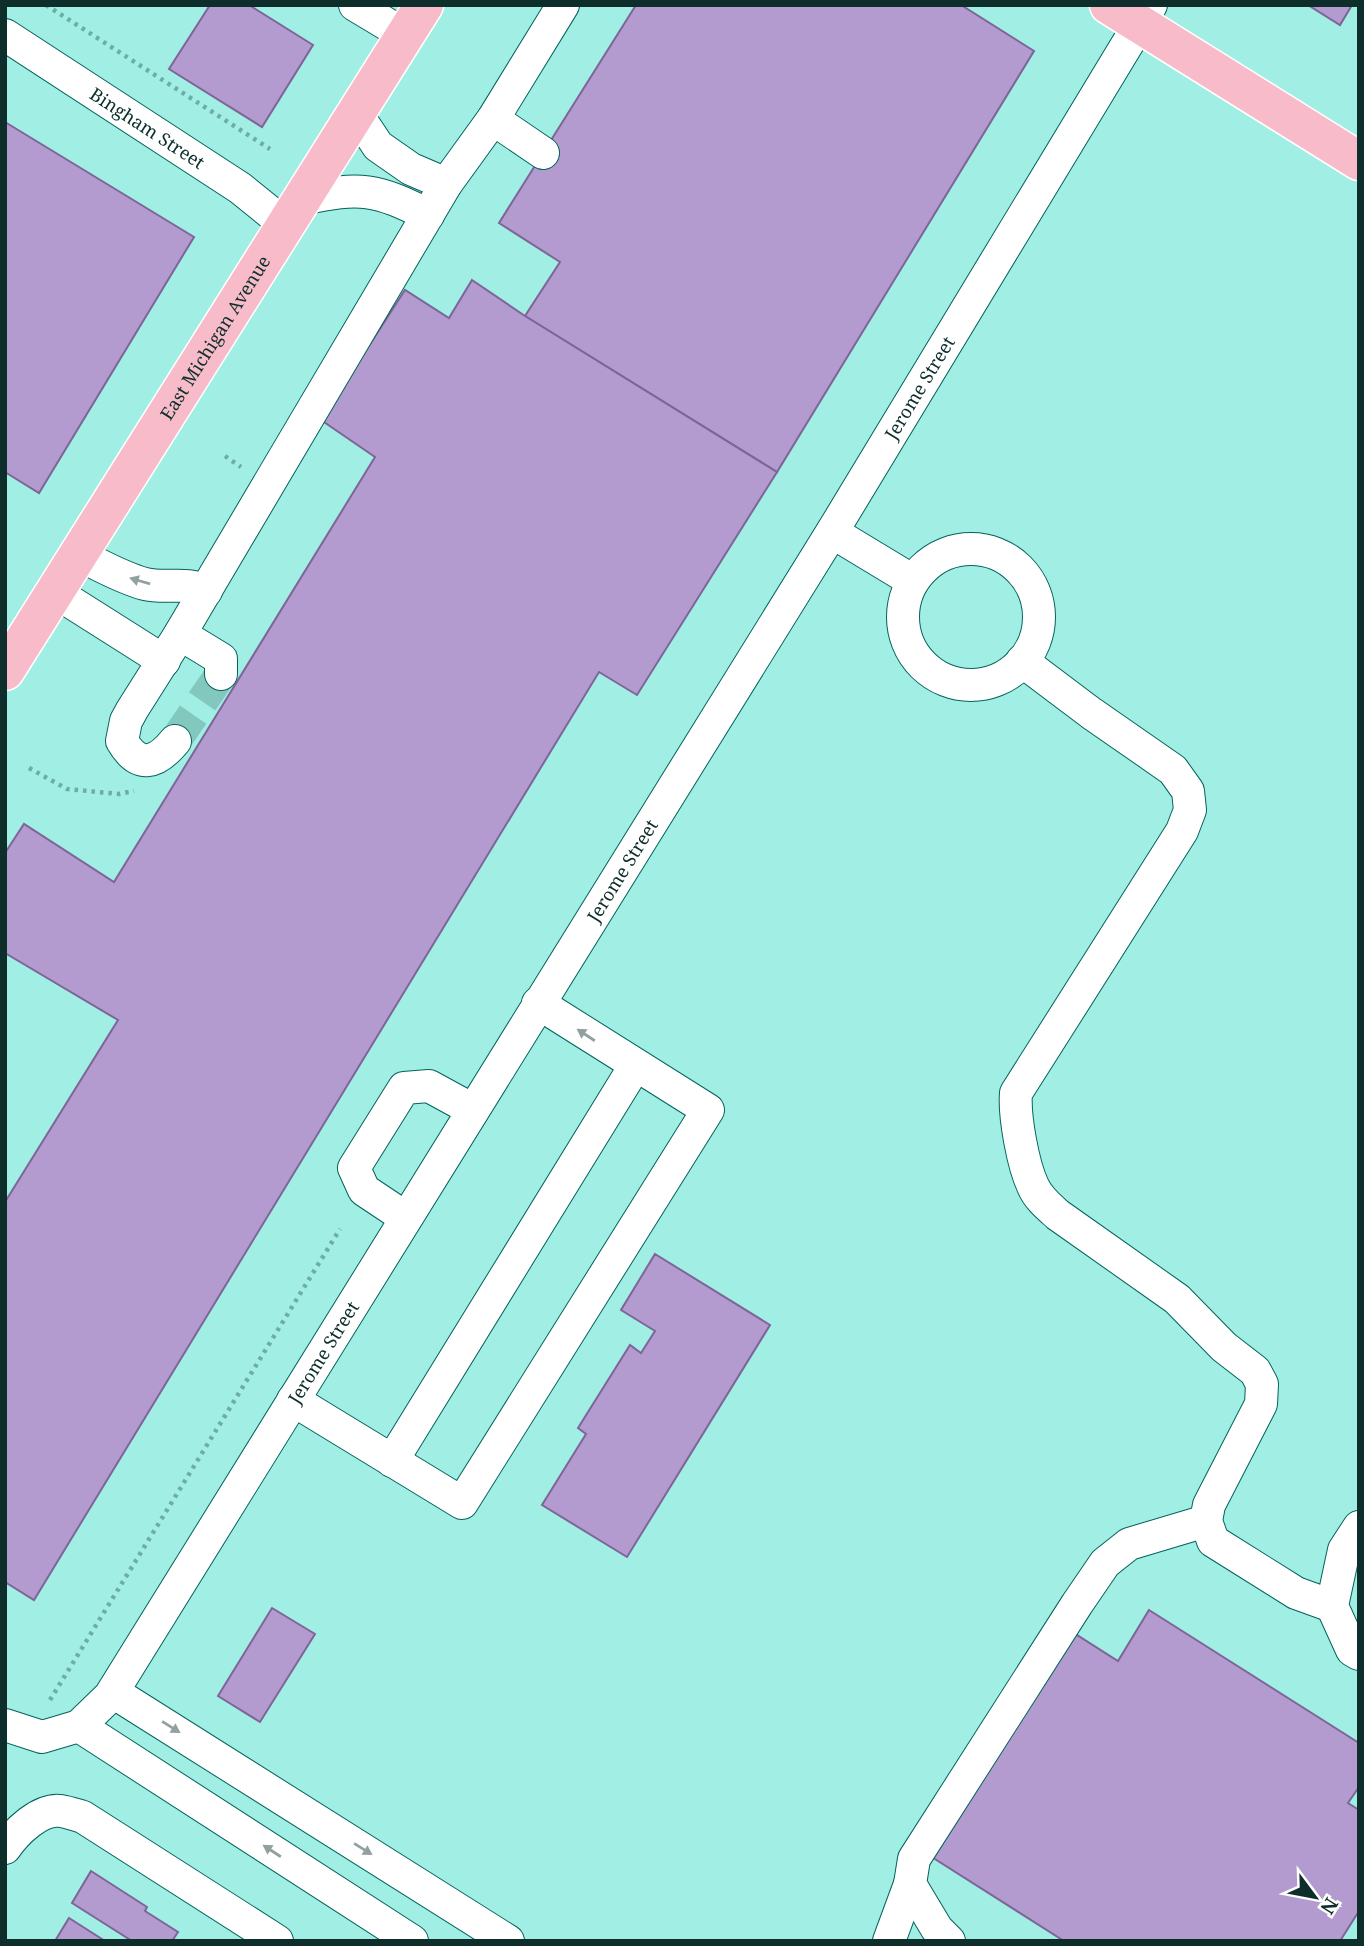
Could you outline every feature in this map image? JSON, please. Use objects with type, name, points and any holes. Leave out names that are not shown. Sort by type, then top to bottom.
[{"type":"main road","points":[[1133,12],[1359,161]]},
{"type":"main road","name":"East Michigan Avenue","points":[[5,671],[414,20]]},
{"type":"street","points":[[355,5],[414,20]]},
{"type":"street","points":[[176,741],[160,757],[145,761],[132,755],[122,741],[126,721],[132,710],[206,591],[446,184],[493,120],[563,5]]},
{"type":"street","name":"Jerome Street","points":[[79,1727],[113,1692],[832,532],[1133,12]]},
{"type":"street","name":"Bingham Street","points":[[5,35],[240,188],[295,213]]},
{"type":"street","points":[[356,113],[379,146],[411,169],[446,184]]},
{"type":"street","points":[[493,120],[543,153]]},
{"type":"street","points":[[295,213],[333,192],[368,190],[394,198],[428,215]]},
{"type":"street","points":[[832,532],[913,581]]},
{"type":"street","points":[[965,549],[986,550],[1006,558],[1022,571],[1034,589],[1039,610],[1038,631],[1029,653],[1021,661],[1013,670],[992,682],[969,685],[946,680],[926,668],[911,649],[903,626],[904,603],[913,581],[927,565],[944,554],[965,549]]},
{"type":"street","points":[[79,555],[119,575],[145,584],[194,586],[206,591]]},
{"type":"street","points":[[55,592],[164,661]]},
{"type":"street","points":[[180,634],[221,659],[221,674]]},
{"type":"street","points":[[1021,661],[1173,770],[1188,791],[1189,810],[1182,831],[1016,1093],[1015,1113],[1032,1185],[1042,1200],[1058,1215],[1177,1299],[1223,1347],[1255,1371],[1262,1384],[1261,1405],[1209,1505],[1206,1521],[1213,1541],[1296,1593],[1332,1605]]},
{"type":"street","points":[[293,1400],[462,1503],[708,1110],[538,1003]]},
{"type":"street","points":[[392,1461],[635,1066]]},
{"type":"street","points":[[406,1218],[365,1190],[354,1168],[404,1088],[429,1086],[473,1111]]},
{"type":"street","points":[[889,1941],[910,1884],[914,1859],[1105,1563],[1129,1544],[1206,1521]]},
{"type":"street","points":[[1359,1527],[1344,1550],[1332,1605],[1352,1650],[1359,1654]]},
{"type":"street","points":[[113,1692],[508,1941]]},
{"type":"street","points":[[5,1725],[42,1737],[79,1727],[412,1941]]},
{"type":"street","points":[[5,1848],[34,1818],[58,1810],[91,1819],[277,1941]]},
{"type":"street","points":[[910,1884],[937,1929],[949,1941]]},
{"type":"path","points":[[46,5],[270,149]]},
{"type":"path","points":[[225,456],[243,469]]},
{"type":"path","points":[[29,768],[67,789],[118,794],[146,789]]},
{"type":"path","points":[[50,1700],[340,1229]]},
{"type":"building","points":[[210,5],[249,5],[313,45],[262,127],[169,69]]},
{"type":"building","points":[[636,5],[961,5],[1034,51],[777,472],[525,316],[560,262],[499,223]]},
{"type":"building","points":[[1308,5],[1352,5],[1340,25]]},
{"type":"building","points":[[5,122],[194,237],[39,493],[5,472]]},
{"type":"building","points":[[472,280],[525,316],[777,472],[637,695],[599,672],[34,1600],[5,1582],[5,1202],[118,1020],[5,953],[5,853],[24,824],[114,882],[375,457],[321,420],[405,290],[449,318]]},
{"type":"building","points":[[655,1254],[770,1325],[627,1557],[542,1505],[586,1434],[578,1428],[630,1345],[641,1353],[655,1331],[621,1310]]},
{"type":"building","points":[[272,1608],[315,1634],[260,1722],[218,1696]]},
{"type":"building","points":[[1149,1610],[1359,1743],[1359,1787],[1348,1803],[1359,1810],[1359,1911],[1340,1941],[1064,1941],[927,1854],[1069,1630],[1118,1661]]},
{"type":"building","points":[[91,1871],[147,1907],[145,1911],[178,1932],[172,1941],[132,1941],[72,1903]]},
{"type":"building","points":[[69,1918],[105,1941],[55,1941]]},
{"type":"tunnel","points":[[175,741],[221,674]]}]
